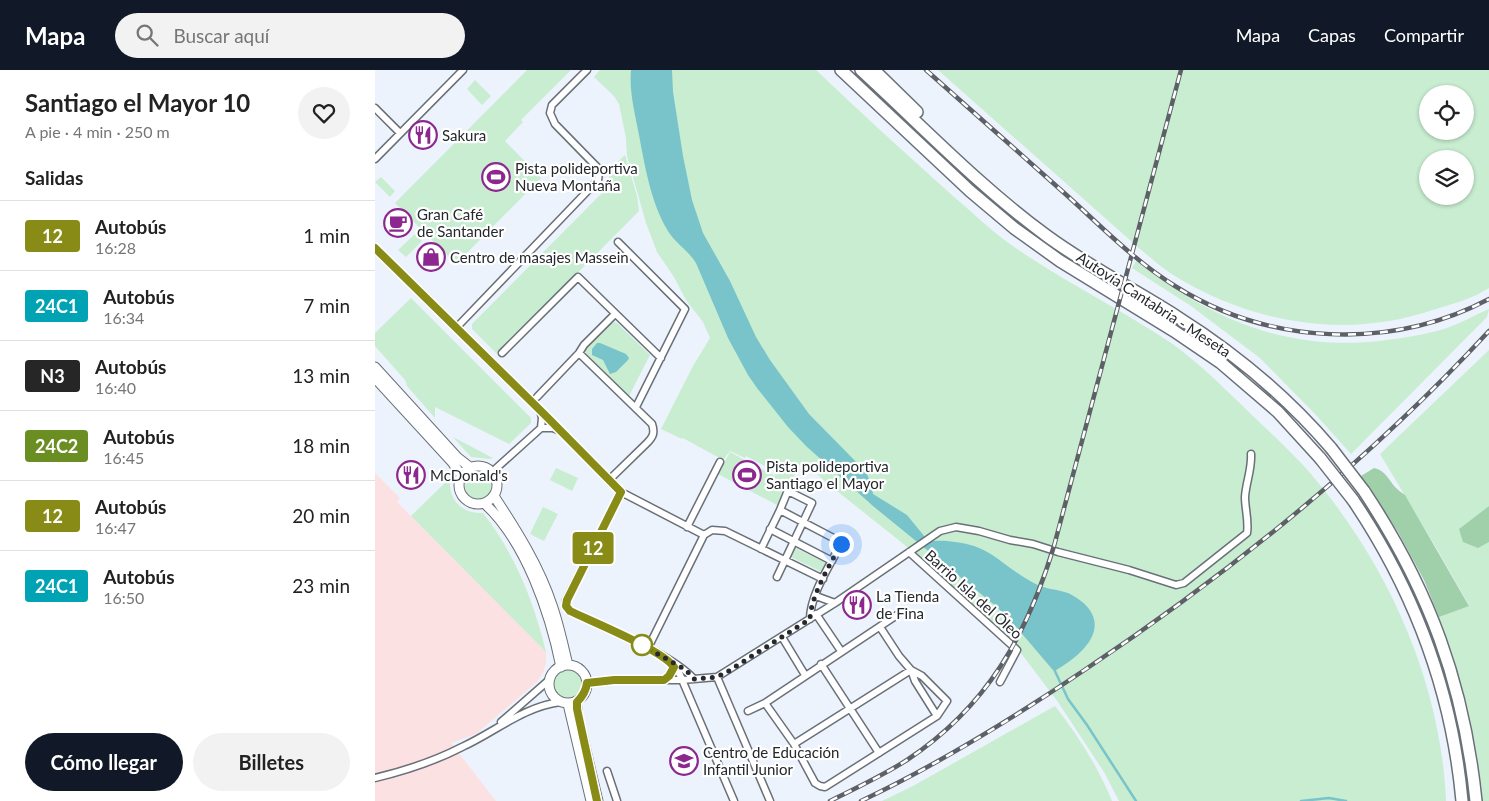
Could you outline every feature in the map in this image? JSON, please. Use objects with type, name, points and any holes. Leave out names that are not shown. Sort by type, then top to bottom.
[{"type":"highway","name":"Autovía Cantabria - Meseta","points":[[840,70],[984,203],[1014,228],[1060,262],[1174,331],[1221,363],[1278,412],[1321,458],[1353,500],[1383,548],[1401,582],[1431,652],[1451,724],[1462,801]]},
{"type":"highway","name":"Autovía Cantabria - Meseta","points":[[861,70],[989,189],[1033,225],[1080,258],[1179,317],[1226,350],[1284,399],[1331,448],[1364,491],[1400,550],[1439,636],[1461,708],[1472,765],[1476,801]]},
{"type":"highway","points":[[874,70],[1033,225]]},
{"type":"main road","points":[[375,366],[457,457],[471,468]]},
{"type":"main road","points":[[375,378],[452,462],[462,476]]},
{"type":"main road","points":[[478,466],[492,472],[497,484],[494,496],[484,503],[471,503],[466,500],[460,488],[462,476],[471,468],[478,466]]},
{"type":"main road","points":[[494,496],[530,554],[543,580],[553,607],[564,666]]},
{"type":"main road","points":[[484,503],[495,513],[519,550],[536,583],[564,666]]},
{"type":"main road","points":[[568,702],[582,697],[587,683],[584,674],[577,668],[564,666],[553,672],[549,680],[549,688],[553,696],[568,702],[578,717],[597,801]]},
{"type":"main road","points":[[568,702],[591,801]]},
{"type":"street","points":[[375,159],[463,70]]},
{"type":"street","points":[[457,327],[598,180],[599,173],[597,167],[557,127],[550,115],[552,105],[587,70]]},
{"type":"street","points":[[375,108],[401,133]]},
{"type":"street","points":[[618,242],[685,309],[636,407]]},
{"type":"street","points":[[376,250],[457,327],[621,492],[704,536]]},
{"type":"street","points":[[502,353],[578,277],[661,358]]},
{"type":"street","points":[[537,398],[584,345],[615,314]]},
{"type":"street","points":[[579,352],[636,407],[652,424],[654,430],[653,437],[609,480]]},
{"type":"street","points":[[540,410],[542,418],[541,428]]},
{"type":"street","points":[[492,472],[541,428],[553,428],[561,431]]},
{"type":"street","points":[[587,683],[614,680],[682,680],[717,677],[835,603],[940,531],[950,528],[971,529],[1010,540],[1033,544],[1129,570],[1176,586],[1184,583],[1247,533],[1249,526],[1245,496],[1252,463],[1251,454]]},
{"type":"street","points":[[687,527],[719,462]]},
{"type":"street","points":[[761,549],[788,489],[812,503],[777,577]]},
{"type":"street","points":[[621,492],[567,600],[566,606],[570,611],[648,648],[686,670],[694,679]]},
{"type":"street","points":[[780,510],[839,541],[841,544],[815,596],[810,609],[810,619]]},
{"type":"street","points":[[648,648],[704,536],[712,530],[725,531],[823,580]]},
{"type":"street","points":[[770,530],[832,561]]},
{"type":"street","name":"Barrio Isla del Óleo","points":[[912,550],[1017,650],[1000,682]]},
{"type":"street","points":[[815,596],[835,603]]},
{"type":"street","points":[[817,614],[841,651]]},
{"type":"street","points":[[748,711],[765,702],[897,615]]},
{"type":"street","points":[[880,627],[899,656],[911,670],[915,681],[937,716]]},
{"type":"street","points":[[782,636],[805,675]]},
{"type":"street","points":[[669,660],[682,680],[734,801]]},
{"type":"street","points":[[821,664],[879,753]]},
{"type":"street","points":[[664,680],[669,676],[674,667]]},
{"type":"street","points":[[794,744],[911,670]]},
{"type":"street","points":[[765,702],[794,744],[815,783],[825,787],[937,716],[947,701],[922,676],[911,670]]},
{"type":"street","points":[[717,677],[770,801]]},
{"type":"street","points":[[493,729],[549,680]]},
{"type":"street","points":[[375,778],[421,764],[457,750],[493,729],[546,704],[568,702]]},
{"type":"street","points":[[607,771],[617,801]]},
{"type":"shaded area","points":[[375,473],[400,498],[397,502],[546,652],[546,664],[537,682],[476,734],[451,743],[496,801],[375,801]]},
{"type":"green space","points":[[527,70],[571,70],[521,120],[523,122],[505,141],[541,178],[456,264],[395,203]]},
{"type":"green space","points":[[600,70],[816,70],[1000,237],[1027,256],[1174,345],[1195,362],[1303,465],[1359,539],[1383,579],[1403,621],[1420,665],[1433,709],[1442,755],[1446,801],[1119,801],[1104,772],[1058,702],[1011,640],[906,546],[809,467],[801,462],[779,506],[718,474],[730,452],[775,476],[776,472],[746,456],[745,458],[730,451],[723,460],[683,438],[661,429],[693,366],[710,338],[703,322],[686,300],[674,277],[657,252],[646,223],[627,156],[626,138],[619,104],[614,96],[594,77]]},
{"type":"green space","points":[[938,70],[1489,70],[1489,288],[1455,303],[1399,319],[1365,324],[1331,325],[1297,322],[1264,315],[1200,290],[1170,273],[1140,249]]},
{"type":"green space","points":[[475,80],[491,96],[482,105],[467,89]]},
{"type":"green space","points":[[625,155],[637,196],[639,211],[497,354],[472,329],[472,324],[604,191],[609,181],[609,170]]},
{"type":"green space","points":[[381,177],[395,191],[390,197],[375,182]]},
{"type":"green space","points":[[415,234],[422,241],[406,257],[398,250]]},
{"type":"green space","points":[[1136,261],[1164,282],[1221,314],[1250,326],[1312,341],[1345,343],[1380,341],[1430,333],[1457,324],[1489,309],[1487,317],[1351,454],[1260,358],[1191,306],[1132,268]]},
{"type":"green space","points":[[411,298],[531,418],[531,423],[509,444],[435,407],[435,418],[375,346],[375,333]]},
{"type":"green space","points":[[615,322],[650,355],[629,396],[585,352],[597,335]]},
{"type":"green space","points":[[1489,350],[1489,506],[1459,529],[1478,547],[1489,542],[1489,801],[1483,801],[1477,754],[1467,708],[1439,617],[1469,605],[1380,454]]},
{"type":"green space","points":[[453,437],[493,458],[471,457]]},
{"type":"green space","points":[[556,468],[578,478],[572,491],[550,480]]},
{"type":"green space","points":[[1374,468],[1384,473],[1395,487],[1405,495],[1469,606],[1439,617],[1424,580],[1398,532],[1361,476]]},
{"type":"green space","points":[[478,473],[487,477],[491,486],[487,495],[478,499],[469,495],[465,486],[469,477]]},
{"type":"green space","points":[[450,478],[451,492],[457,504],[468,511],[483,513],[505,545],[522,579],[536,615],[546,652],[411,516]]},
{"type":"green space","points":[[1489,506],[1489,542],[1478,548],[1463,542],[1459,529]]},
{"type":"green space","points":[[543,507],[558,514],[544,541],[530,534]]},
{"type":"green space","points":[[795,548],[826,563],[822,572],[791,557]]},
{"type":"green space","points":[[568,670],[578,674],[582,684],[578,694],[568,698],[558,694],[554,684],[558,674]]},
{"type":"green space","points":[[1055,706],[1087,752],[1112,801],[882,801],[913,786]]},
{"type":"water","points":[[631,70],[672,70],[673,92],[683,156],[692,200],[703,233],[730,281],[756,337],[770,360],[809,414],[866,472],[873,494],[907,515],[929,542],[939,541],[968,544],[988,552],[1036,584],[1068,593],[1085,604],[1094,619],[1095,628],[1087,645],[1071,660],[1055,671],[1052,669],[997,607],[873,506],[806,446],[757,388],[728,338],[696,263],[671,235],[657,209],[646,172],[634,111]]},
{"type":"water","points":[[597,343],[626,354],[629,358],[628,360],[616,372],[610,374],[603,360],[592,355],[592,349]]},
{"type":"waterway","points":[[1054,669],[1068,699],[1136,801]]},
{"type":"waterway","points":[[1301,801],[1329,798],[1346,801]]},
{"type":"railway","points":[[926,70],[1130,253],[1175,286],[1211,306],[1250,320],[1289,330],[1330,334],[1371,333],[1412,327],[1451,316],[1489,299]]},
{"type":"railway","points":[[830,801],[879,777],[907,760],[960,717],[982,692],[1000,666],[1017,639],[1031,610],[1054,546],[1181,70]]},
{"type":"railway","points":[[861,801],[919,772],[1002,723],[1138,634],[1192,595],[1244,555],[1347,470],[1443,379],[1489,331]]},
{"type":"bus line","name":"12","points":[[375,248],[621,492],[567,600],[566,606],[570,611],[669,660],[674,667],[673,672],[664,680],[614,680],[587,683],[586,690],[577,702],[577,709],[597,801]]},
{"type":"place","name":"Sakura","points":[[423,135]]},
{"type":"place","name":"Pista polideportiva Nueva Montaña","points":[[496,177]]},
{"type":"place","name":"Gran Café de Santander","points":[[398,223]]},
{"type":"place","name":"Centro de masajes Massein","points":[[431,257]]},
{"type":"place","name":"McDonald's","points":[[411,475]]},
{"type":"place","name":"Pista polideportiva Santiago el Mayor","points":[[747,475]]},
{"type":"place","name":"La Tienda de Fina","points":[[857,605]]},
{"type":"place","name":"Centro de Educación Infantil Junior","points":[[684,761]]},
{"type":"route","points":[[642,645],[686,670],[694,679],[717,677],[727,672],[810,619],[810,609],[815,596],[841,544]]}]
